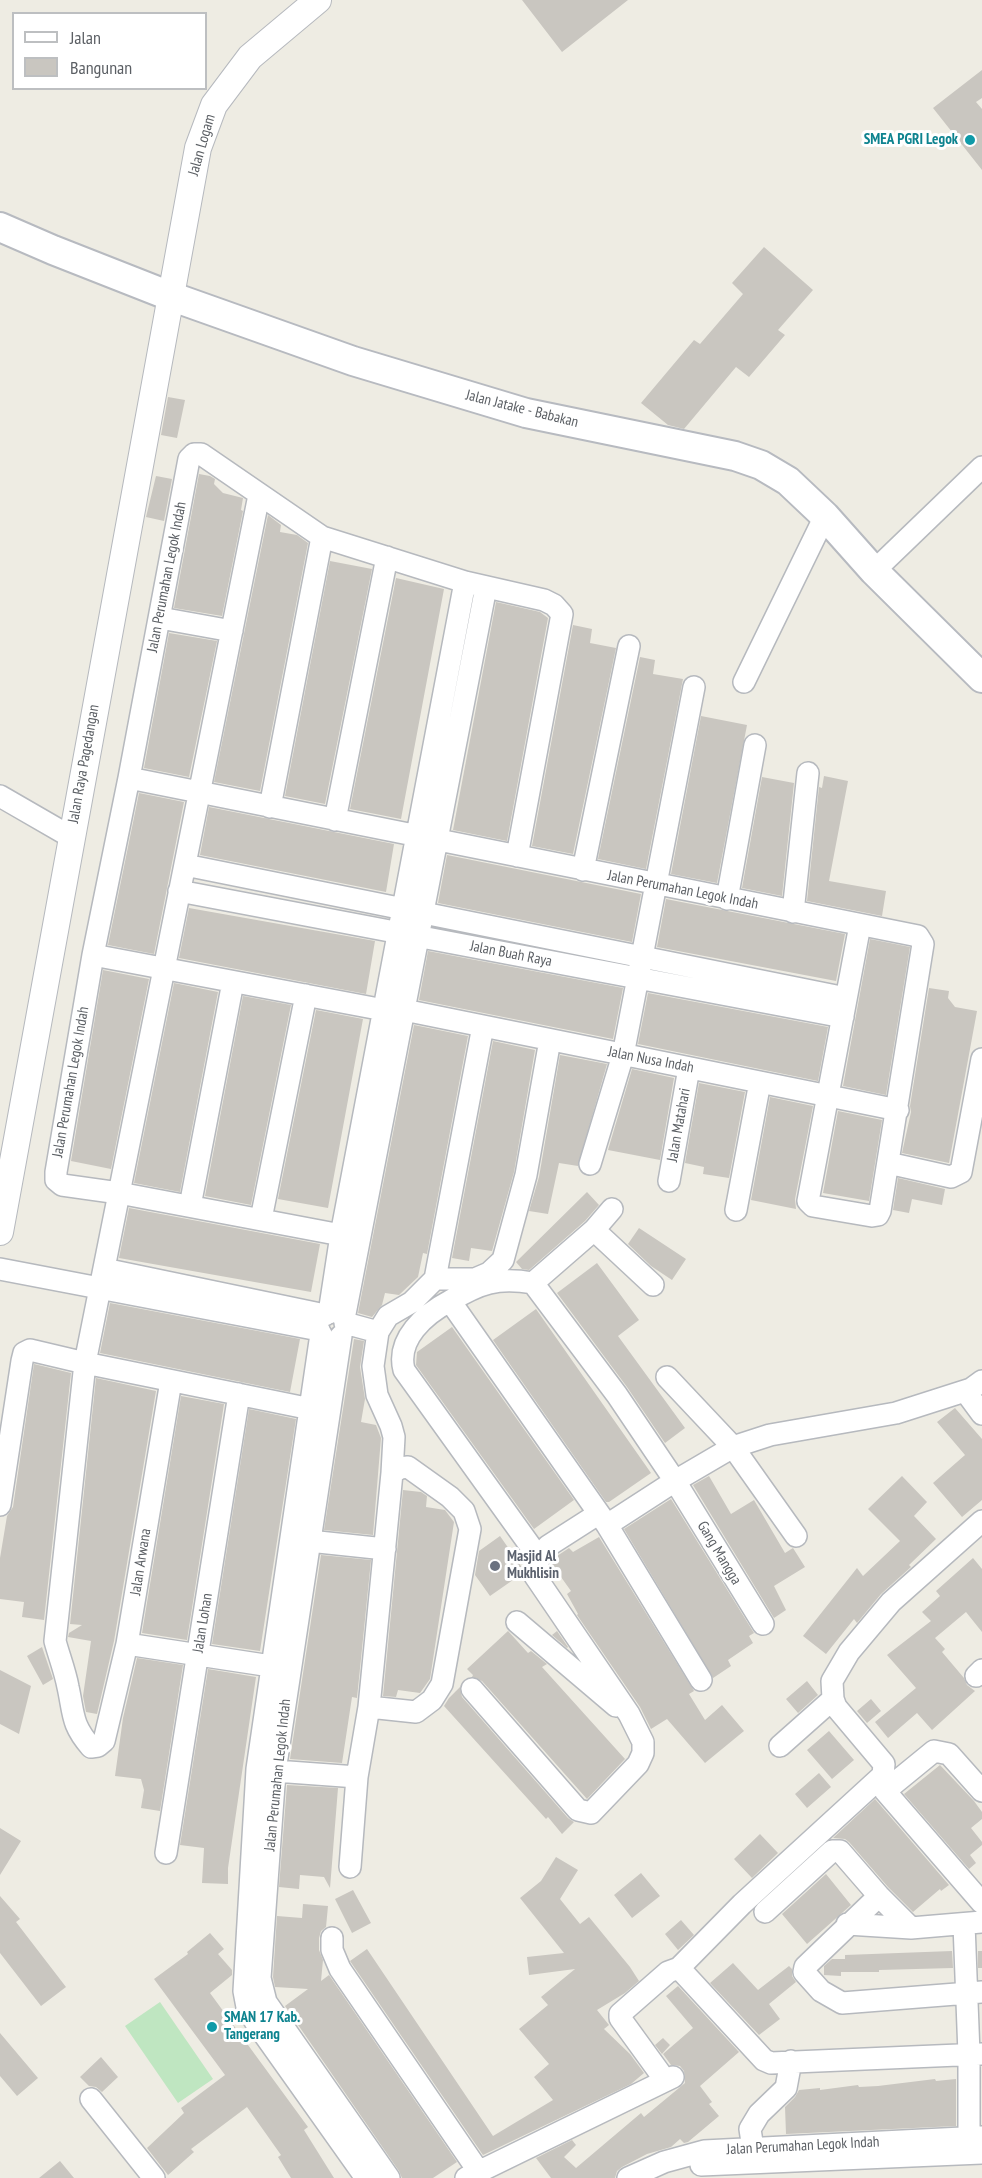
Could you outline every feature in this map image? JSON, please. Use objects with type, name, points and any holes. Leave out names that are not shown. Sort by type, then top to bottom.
[{"type":"main road","name":"Jalan Jatake - Babakan","points":[[0,227],[170,296],[353,361],[526,413],[735,456],[753,462],[788,481],[825,516],[874,571],[982,678]]},
{"type":"street","name":"Jalan Logam","points":[[170,296],[198,148],[214,105],[250,57],[318,0]]},
{"type":"street","name":"Jalan Raya Pagedangan","points":[[0,1232],[5,1170],[71,837],[170,296]]},
{"type":"street","name":"Jalan Perumahan Legok Indah","points":[[341,1234],[119,1192],[62,1185],[56,1180],[93,955],[189,459],[194,454],[201,454],[322,537],[465,582],[544,600],[554,605],[562,614],[517,856]]},
{"type":"street","points":[[874,571],[982,467]]},
{"type":"street","points":[[85,1363],[259,495]]},
{"type":"street","points":[[744,682],[825,516]]},
{"type":"street","points":[[270,807],[322,537]]},
{"type":"street","points":[[335,820],[387,557]]},
{"type":"street","name":"Jalan Perumahan Legok Indah","points":[[427,838],[465,582]]},
{"type":"street","name":"Jalan Perumahan Legok Indah","points":[[389,2178],[266,2002],[260,1978],[281,1668],[311,1409],[332,1324],[427,838],[486,587]]},
{"type":"street","points":[[159,618],[232,631]]},
{"type":"street","points":[[583,870],[629,646]]},
{"type":"street","points":[[590,1164],[623,1055],[694,687]]},
{"type":"street","points":[[727,899],[755,745]]},
{"type":"street","points":[[793,912],[808,773]]},
{"type":"street","name":"Jalan Perumahan Legok Indah","points":[[129,778],[727,899],[915,934],[921,938],[923,944],[898,1110]]},
{"type":"street","points":[[0,796],[71,837]]},
{"type":"street","name":"Jalan Buah Raya","points":[[185,865],[642,957],[844,1008]]},
{"type":"street","name":"Jalan Buah Raya","points":[[179,891],[638,978],[844,1008]]},
{"type":"street","points":[[860,925],[808,1201],[810,1204],[872,1216],[878,1215],[898,1110]]},
{"type":"street","points":[[93,955],[394,1010]]},
{"type":"street","points":[[190,1206],[233,982]]},
{"type":"street","points":[[261,1220],[306,995]]},
{"type":"street","name":"Jalan Perumahan Legok Indah","points":[[366,2178],[256,2023],[247,2007],[244,1991],[257,1769],[309,1541],[341,1234],[394,1010]]},
{"type":"street","name":"Jalan Nusa Indah","points":[[394,1010],[898,1110]]},
{"type":"street","points":[[350,1867],[357,1777],[369,1707],[394,1437],[377,1395],[373,1366],[378,1332],[388,1316],[412,1302],[435,1280],[483,1026]]},
{"type":"street","points":[[435,1280],[475,1279],[489,1273],[503,1260],[526,1175],[550,1040]]},
{"type":"street","points":[[888,1163],[951,1177],[961,1172],[982,1059]]},
{"type":"street","name":"Jalan Matahari","points":[[669,1181],[689,1068]]},
{"type":"street","points":[[736,1210],[760,1082]]},
{"type":"street","points":[[539,1558],[404,1370],[402,1362],[413,1329],[440,1306],[469,1289],[490,1281],[510,1279],[533,1283],[594,1230],[612,1209]]},
{"type":"street","points":[[594,1230],[653,1285]]},
{"type":"street","points":[[0,1269],[102,1279],[378,1332]]},
{"type":"street","name":"Gang Mangga","points":[[533,1283],[617,1395],[675,1481],[762,1624]]},
{"type":"street","points":[[450,1301],[603,1520],[701,1680]]},
{"type":"street","points":[[0,1505],[24,1353],[30,1350],[311,1409]]},
{"type":"street","name":"Jalan Arwana","points":[[85,1363],[55,1641],[68,1685],[74,1722],[79,1733],[91,1747],[98,1746],[104,1741],[127,1644],[171,1381]]},
{"type":"street","points":[[667,1377],[733,1447],[796,1536]]},
{"type":"street","points":[[472,1689],[579,1810],[591,1813],[638,1764],[643,1753],[643,1742],[629,1714],[535,1576],[539,1558],[548,1546],[603,1520],[733,1447],[770,1435],[896,1413],[973,1386],[982,1414]]},
{"type":"street","name":"Jalan Lohan","points":[[166,1853],[239,1394]]},
{"type":"street","points":[[369,1707],[416,1712],[432,1700],[441,1684],[470,1529],[464,1511],[450,1497],[408,1467],[400,1468],[392,1473]]},
{"type":"street","points":[[332,1938],[332,1950],[340,1969],[472,2175],[669,2078],[620,2018],[620,2014],[668,1972],[679,1968],[742,1904],[883,1775],[884,1764],[836,1707],[833,1700],[832,1681],[841,1664],[891,1602],[982,1521]]},
{"type":"street","points":[[309,1541],[385,1549]]},
{"type":"street","points":[[517,1622],[614,1705],[629,1714]]},
{"type":"street","points":[[127,1644],[281,1668]]},
{"type":"street","points":[[780,1746],[833,1700]]},
{"type":"street","points":[[982,1791],[949,1754],[934,1751],[885,1791],[982,1903]]},
{"type":"street","points":[[275,1772],[357,1777]]},
{"type":"street","points":[[765,1912],[832,1851],[836,1850],[840,1851],[879,1896],[912,1928]]},
{"type":"street","points":[[879,1896],[847,1924],[805,1967],[804,1972],[826,1995],[842,2003],[974,1992]]},
{"type":"street","points":[[847,1924],[912,1928],[973,1923],[976,2145]]},
{"type":"street","points":[[679,1968],[764,2060],[771,2063],[975,2054]]},
{"type":"street","points":[[767,2159],[750,2129],[759,2114],[786,2088],[791,2061]]},
{"type":"street","points":[[91,2099],[154,2178]]},
{"type":"street","name":"Jalan Perumahan Legok Indah","points":[[659,2178],[698,2166],[976,2145]]},
{"type":"street","name":"Jalan Perumahan Legok Indah","points":[[628,2178],[664,2162],[696,2153],[767,2159]]},
{"type":"green space","points":[[160,2002],[213,2079],[178,2103],[125,2026]]},
{"type":"building","points":[[522,0],[628,0],[562,52]]},
{"type":"building","name":"SMEA PGRI Legok","points":[[982,70],[982,98],[976,102],[982,109],[982,170],[933,108]]},
{"type":"building","points":[[764,247],[813,290],[778,330],[785,335],[749,377],[736,367],[684,429],[668,425],[641,403],[694,340],[700,344],[743,294],[732,283]]},
{"type":"building","points":[[168,397],[185,400],[177,438],[161,435]]},
{"type":"building","points":[[199,474],[215,479],[214,484],[223,493],[243,498],[241,510],[243,511],[222,616],[174,608]]},
{"type":"building","points":[[156,476],[172,479],[164,521],[146,517]]},
{"type":"building","points":[[268,515],[281,525],[280,532],[297,535],[308,543],[260,791],[214,782]]},
{"type":"building","points":[[330,561],[372,569],[325,804],[285,796]]},
{"type":"building","points":[[396,578],[444,589],[401,819],[350,809]]},
{"type":"building","points":[[496,602],[540,612],[548,618],[507,841],[453,830]]},
{"type":"building","points":[[573,625],[592,629],[590,643],[616,648],[573,854],[532,846]]},
{"type":"building","points":[[169,633],[217,641],[189,777],[144,768]]},
{"type":"building","points":[[640,657],[655,660],[653,674],[683,679],[646,869],[598,859]]},
{"type":"building","points":[[701,716],[747,725],[717,883],[671,874]]},
{"type":"building","points":[[824,776],[848,781],[829,881],[886,891],[882,916],[807,901],[819,787],[822,788]]},
{"type":"building","points":[[762,777],[794,783],[782,896],[742,888]]},
{"type":"building","points":[[139,793],[184,802],[154,954],[108,945]]},
{"type":"building","points":[[209,807],[394,844],[386,892],[200,855]]},
{"type":"building","points":[[447,855],[641,894],[632,942],[438,903]]},
{"type":"building","points":[[666,899],[845,934],[836,981],[657,947]]},
{"type":"building","points":[[189,908],[375,941],[366,994],[179,958]]},
{"type":"building","points":[[870,939],[910,947],[886,1095],[843,1086]]},
{"type":"building","points":[[428,951],[623,988],[613,1039],[419,1000]]},
{"type":"building","points":[[103,970],[149,979],[111,1169],[71,1161]]},
{"type":"building","points":[[174,983],[218,992],[180,1192],[134,1183]]},
{"type":"building","points":[[929,988],[949,991],[948,998],[955,1007],[977,1011],[949,1163],[902,1153],[911,1112],[910,1106]]},
{"type":"building","points":[[648,993],[828,1027],[818,1081],[638,1044]]},
{"type":"building","points":[[243,996],[291,1005],[251,1205],[205,1196]]},
{"type":"building","points":[[316,1010],[363,1019],[328,1208],[278,1199]]},
{"type":"building","points":[[414,1025],[468,1036],[427,1254],[423,1253],[418,1277],[399,1295],[385,1293],[382,1305],[372,1317],[358,1313]]},
{"type":"building","points":[[493,1041],[535,1050],[514,1172],[492,1251],[471,1248],[469,1261],[452,1258]]},
{"type":"building","points":[[560,1055],[607,1064],[578,1166],[559,1163],[548,1214],[529,1211],[539,1177]]},
{"type":"building","points":[[632,1069],[674,1078],[660,1160],[608,1150]]},
{"type":"building","points":[[699,1083],[745,1092],[729,1178],[703,1174],[704,1167],[685,1163]]},
{"type":"building","points":[[770,1097],[813,1106],[795,1199],[796,1209],[751,1200]]},
{"type":"building","points":[[838,1111],[882,1120],[869,1201],[823,1193]]},
{"type":"building","points":[[898,1178],[945,1189],[942,1205],[912,1199],[909,1213],[893,1210]]},
{"type":"building","points":[[587,1192],[599,1205],[585,1221],[529,1270],[522,1269],[516,1262]]},
{"type":"building","points":[[129,1208],[320,1244],[311,1292],[119,1258]]},
{"type":"building","points":[[639,1228],[686,1259],[672,1280],[651,1266],[628,1244]]},
{"type":"building","points":[[597,1263],[639,1320],[618,1336],[685,1428],[665,1443],[627,1387],[557,1293]]},
{"type":"building","points":[[110,1303],[300,1339],[290,1392],[100,1353]]},
{"type":"building","points":[[536,1309],[651,1473],[609,1502],[606,1502],[493,1340]]},
{"type":"building","points":[[452,1327],[574,1500],[534,1529],[416,1365],[417,1352]]},
{"type":"building","points":[[354,1339],[364,1341],[360,1367],[365,1399],[361,1422],[376,1425],[381,1438],[373,1535],[324,1530]]},
{"type":"building","points":[[34,1364],[71,1373],[44,1620],[22,1617],[24,1602],[0,1599],[0,1558],[7,1516],[13,1507]]},
{"type":"building","points":[[96,1378],[156,1391],[114,1641],[97,1714],[86,1712],[83,1696],[91,1641],[68,1637],[69,1633],[82,1625],[70,1624]]},
{"type":"building","points":[[181,1396],[224,1404],[187,1640],[142,1633]]},
{"type":"building","points":[[955,1408],[982,1439],[982,1500],[962,1517],[933,1483],[965,1455],[937,1422]]},
{"type":"building","points":[[249,1409],[296,1419],[260,1651],[212,1644]]},
{"type":"building","points":[[709,1476],[731,1514],[754,1500],[785,1553],[793,1548],[805,1567],[774,1586],[786,1610],[774,1618],[693,1485]]},
{"type":"building","points":[[902,1476],[927,1502],[914,1516],[936,1539],[909,1565],[911,1567],[881,1594],[857,1623],[854,1619],[826,1654],[803,1636],[857,1568],[863,1576],[900,1541],[868,1509]]},
{"type":"building","points":[[403,1490],[421,1492],[427,1496],[426,1507],[445,1510],[454,1522],[430,1679],[420,1693],[398,1690],[396,1697],[383,1696]]},
{"type":"building","points":[[671,1499],[754,1633],[749,1636],[753,1643],[728,1660],[731,1666],[713,1678],[624,1529]]},
{"type":"building","name":"Masjid Al Mukhlisin","points":[[500,1536],[523,1569],[523,1573],[490,1596],[475,1575],[479,1551]]},
{"type":"building","points":[[599,1537],[694,1691],[689,1694],[705,1720],[722,1705],[744,1731],[705,1763],[667,1719],[651,1729],[640,1707],[577,1615],[567,1594],[571,1591],[551,1563],[569,1548],[573,1552]]},
{"type":"building","points":[[321,1555],[371,1560],[357,1698],[352,1697],[342,1763],[290,1759]]},
{"type":"building","points":[[973,1558],[982,1569],[982,1632],[966,1612],[935,1638],[945,1649],[942,1652],[964,1678],[967,1685],[975,1691],[932,1730],[917,1713],[888,1738],[875,1722],[916,1688],[887,1655],[931,1621],[922,1612],[940,1596],[936,1591]]},
{"type":"building","points":[[508,1631],[528,1653],[531,1651],[547,1664],[542,1667],[625,1759],[587,1799],[482,1681],[472,1677],[473,1675],[467,1669]]},
{"type":"building","points":[[557,1631],[568,1647],[567,1648],[552,1635]]},
{"type":"building","points":[[42,1647],[53,1679],[43,1685],[27,1656]]},
{"type":"building","points":[[137,1658],[183,1665],[160,1811],[141,1808],[144,1790],[141,1779],[115,1776],[123,1718]]},
{"type":"building","points":[[208,1669],[256,1677],[228,1868],[228,1884],[202,1883],[204,1848],[180,1845]]},
{"type":"building","points":[[0,1670],[31,1686],[19,1734],[0,1724]]},
{"type":"building","points":[[807,1681],[818,1695],[798,1713],[786,1699]]},
{"type":"building","points":[[460,1687],[462,1697],[574,1822],[562,1834],[444,1706]]},
{"type":"building","points":[[871,1699],[881,1711],[867,1723],[857,1711]]},
{"type":"building","points":[[829,1731],[854,1760],[832,1779],[807,1750]]},
{"type":"building","points":[[940,1765],[982,1812],[982,1819],[971,1828],[982,1845],[970,1855],[976,1863],[969,1869],[904,1794]]},
{"type":"building","points":[[819,1773],[831,1787],[807,1808],[795,1794]]},
{"type":"building","points":[[287,1785],[338,1788],[330,1888],[324,1877],[300,1875],[299,1889],[279,1887]]},
{"type":"building","points":[[875,1799],[949,1885],[941,1891],[940,1889],[913,1912],[849,1842],[845,1839],[833,1838]]},
{"type":"building","points":[[0,1828],[21,1841],[0,1875]]},
{"type":"building","points":[[760,1834],[778,1853],[752,1878],[734,1859]]},
{"type":"building","points":[[556,1857],[578,1870],[560,1899],[580,1924],[589,1917],[639,1981],[625,1993],[597,2010],[609,2025],[604,2029],[630,2054],[644,2073],[631,2084],[483,2155],[350,1961],[367,1949],[493,2136],[553,2100],[534,2077],[549,2064],[519,2029],[548,2005],[541,1997],[575,1969],[529,1975],[527,1957],[564,1953],[520,1898],[541,1881]]},
{"type":"building","points":[[641,1873],[660,1896],[632,1918],[614,1895]]},
{"type":"building","points":[[826,1874],[851,1905],[807,1944],[782,1914]]},
{"type":"building","points":[[353,1890],[371,1923],[352,1933],[335,1899]]},
{"type":"building","points":[[0,1896],[20,1919],[16,1922],[66,1987],[41,2006],[0,1953]]},
{"type":"building","points":[[303,1904],[328,1906],[326,1927],[321,1931],[319,1938],[319,1950],[323,1960],[321,1981],[329,1975],[457,2162],[433,2178],[402,2178],[285,2006],[308,1989],[275,1987],[273,1977],[277,1916],[302,1918]]},
{"type":"building","points":[[681,1920],[694,1935],[678,1950],[665,1934]]},
{"type":"building","name":"SMAN 17 Kab. Tangerang","points":[[210,1933],[224,1949],[218,1954],[232,1970],[232,1975],[210,1993],[308,2127],[304,2130],[334,2178],[291,2178],[278,2157],[281,2155],[247,2107],[191,2149],[194,2152],[168,2175],[147,2148],[184,2113],[181,2108],[225,2075],[154,1979],[188,1954],[187,1952]]},
{"type":"building","points":[[952,1951],[953,1968],[841,1972],[841,1976],[824,1975],[824,1966],[832,1959],[845,1959],[845,1955]]},
{"type":"building","points":[[978,1951],[982,1951],[982,1968],[978,1968]]},
{"type":"building","points":[[733,1963],[758,1990],[789,1966],[792,1969],[792,1976],[796,1982],[769,2004],[780,2019],[759,2035],[710,1983]]},
{"type":"building","points":[[678,1986],[739,2052],[700,2086],[712,2102],[709,2104],[719,2116],[688,2142],[684,2143],[680,2139],[671,2147],[647,2154],[622,2167],[617,2171],[615,2178],[551,2178],[536,2158],[572,2140],[576,2145],[564,2157],[576,2168],[641,2113],[644,2117],[685,2083],[684,2071],[680,2066],[671,2065],[663,2054],[693,2028],[666,1996]]},
{"type":"building","points":[[0,2033],[38,2078],[17,2096],[0,2076]]},
{"type":"building","points":[[663,2038],[670,2045],[662,2054],[655,2045]]},
{"type":"building","points":[[101,2057],[118,2077],[102,2092],[96,2087],[89,2086],[80,2077]]},
{"type":"building","points":[[935,2079],[936,2081],[956,2079],[956,2126],[786,2134],[785,2107],[799,2090],[858,2085],[859,2087],[878,2086]]},
{"type":"building","points":[[60,2161],[74,2178],[39,2178]]},
{"type":"place","name":"SMEA PGRI Legok","points":[[970,140]]},
{"type":"place","name":"Masjid Al Mukhlisin","points":[[495,1566]]},
{"type":"place","name":"SMAN 17 Kab. Tangerang","points":[[212,2027]]}]
